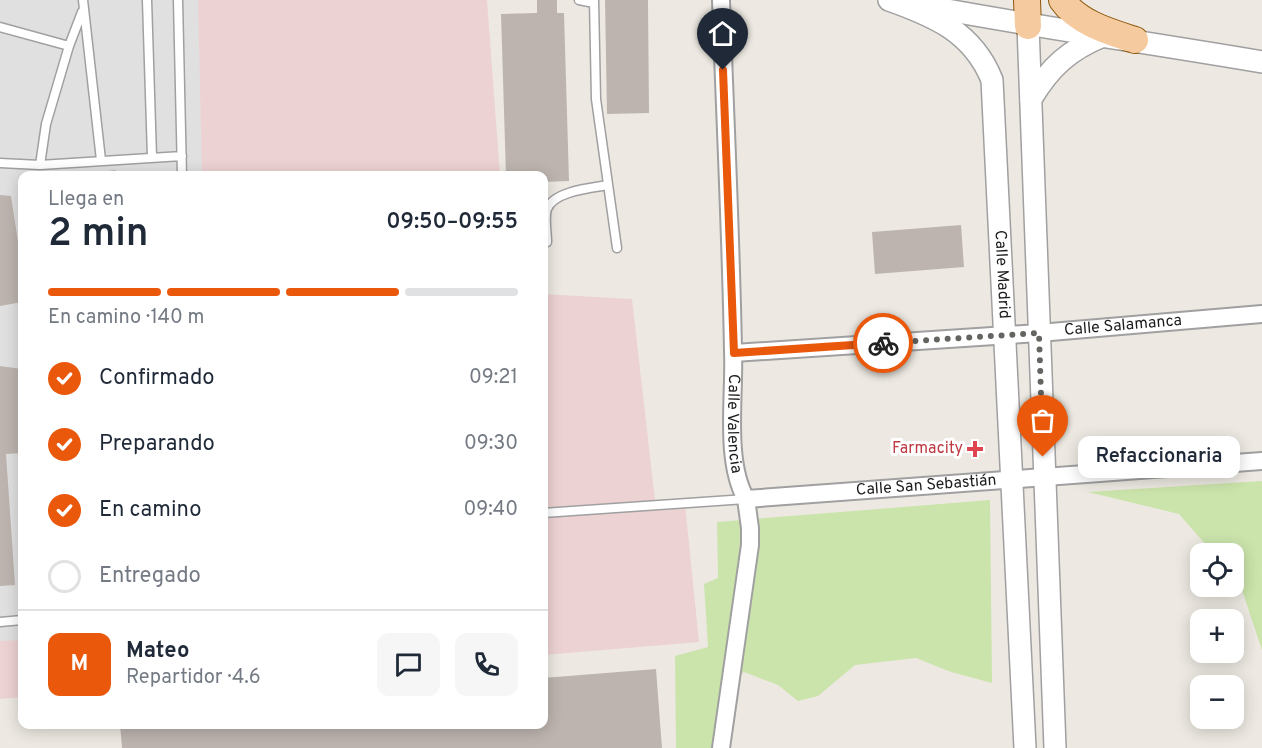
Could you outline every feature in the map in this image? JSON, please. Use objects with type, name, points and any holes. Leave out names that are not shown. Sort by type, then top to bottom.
[{"type":"main road","points":[[1027,0],[1028,26]]},
{"type":"main road","points":[[1062,0],[1074,14],[1095,25],[1135,40]]},
{"type":"street","name":"Calle Valencia","points":[[721,0],[734,353],[733,448],[735,471],[743,493],[750,528],[750,545],[721,748]]},
{"type":"street","points":[[890,0],[1028,26],[1104,35],[1262,62]]},
{"type":"street","name":"Calle Madrid","points":[[890,0],[931,15],[948,26],[981,55],[992,80],[1025,748]]},
{"type":"street","name":"Calle Madrid","points":[[1028,26],[1055,748]]},
{"type":"street","points":[[1031,99],[1044,79],[1068,54],[1104,35]]},
{"type":"street","name":"Calle Salamanca","points":[[734,353],[1039,333],[1262,314]]},
{"type":"street","name":"Calle San Sebastián","points":[[743,493],[1012,480],[1262,461]]},
{"type":"lane","points":[[147,0],[152,157]]},
{"type":"lane","points":[[178,0],[182,171]]},
{"type":"lane","points":[[579,0],[594,1],[596,99],[617,248]]},
{"type":"lane","points":[[83,4],[101,160]]},
{"type":"lane","points":[[40,165],[46,124],[83,4]]},
{"type":"lane","points":[[0,27],[69,46]]},
{"type":"lane","points":[[0,163],[40,165],[182,156]]},
{"type":"lane","points":[[548,210],[552,201],[566,194],[608,185]]},
{"type":"lane","points":[[548,512],[743,493]]},
{"type":"lane","points":[[0,622],[18,620]]},
{"type":"shaded area","points":[[0,0],[487,0],[500,171],[18,171],[18,697],[0,699]]},
{"type":"shaded area","points":[[0,0],[198,0],[202,171],[18,171],[18,640],[0,641]]},
{"type":"shaded area","points":[[548,294],[632,299],[655,500],[685,504],[699,642],[548,655]]},
{"type":"green space","points":[[1262,481],[1262,650],[1244,596],[1244,543],[1204,543],[1179,514],[1088,492]]},
{"type":"green space","points":[[990,500],[992,683],[951,672],[916,658],[855,665],[818,696],[798,701],[778,685],[744,672],[725,684],[718,748],[676,748],[675,656],[708,647],[704,584],[718,578],[717,522]]},
{"type":"building","points":[[537,0],[557,0],[557,13],[564,13],[569,181],[548,182],[548,171],[506,171],[501,14],[537,13]]},
{"type":"building","points":[[605,0],[648,0],[649,113],[607,114]]},
{"type":"building","points":[[0,195],[11,196],[18,242],[18,303],[0,306]]},
{"type":"building","points":[[961,225],[964,267],[875,274],[872,232]]},
{"type":"building","points":[[0,366],[18,368],[18,453],[6,454],[15,585],[0,586]]},
{"type":"building","points":[[656,669],[662,748],[122,748],[120,729],[548,729],[548,678]]},
{"type":"way so far","points":[[883,343],[1039,333],[1043,457]]},
{"type":"place","name":"Farmacity","points":[[975,449]]},
{"type":"place","name":"Refaccionaria","points":[[1043,457]]},
{"type":"route","points":[[723,70],[734,353],[883,343]]}]
